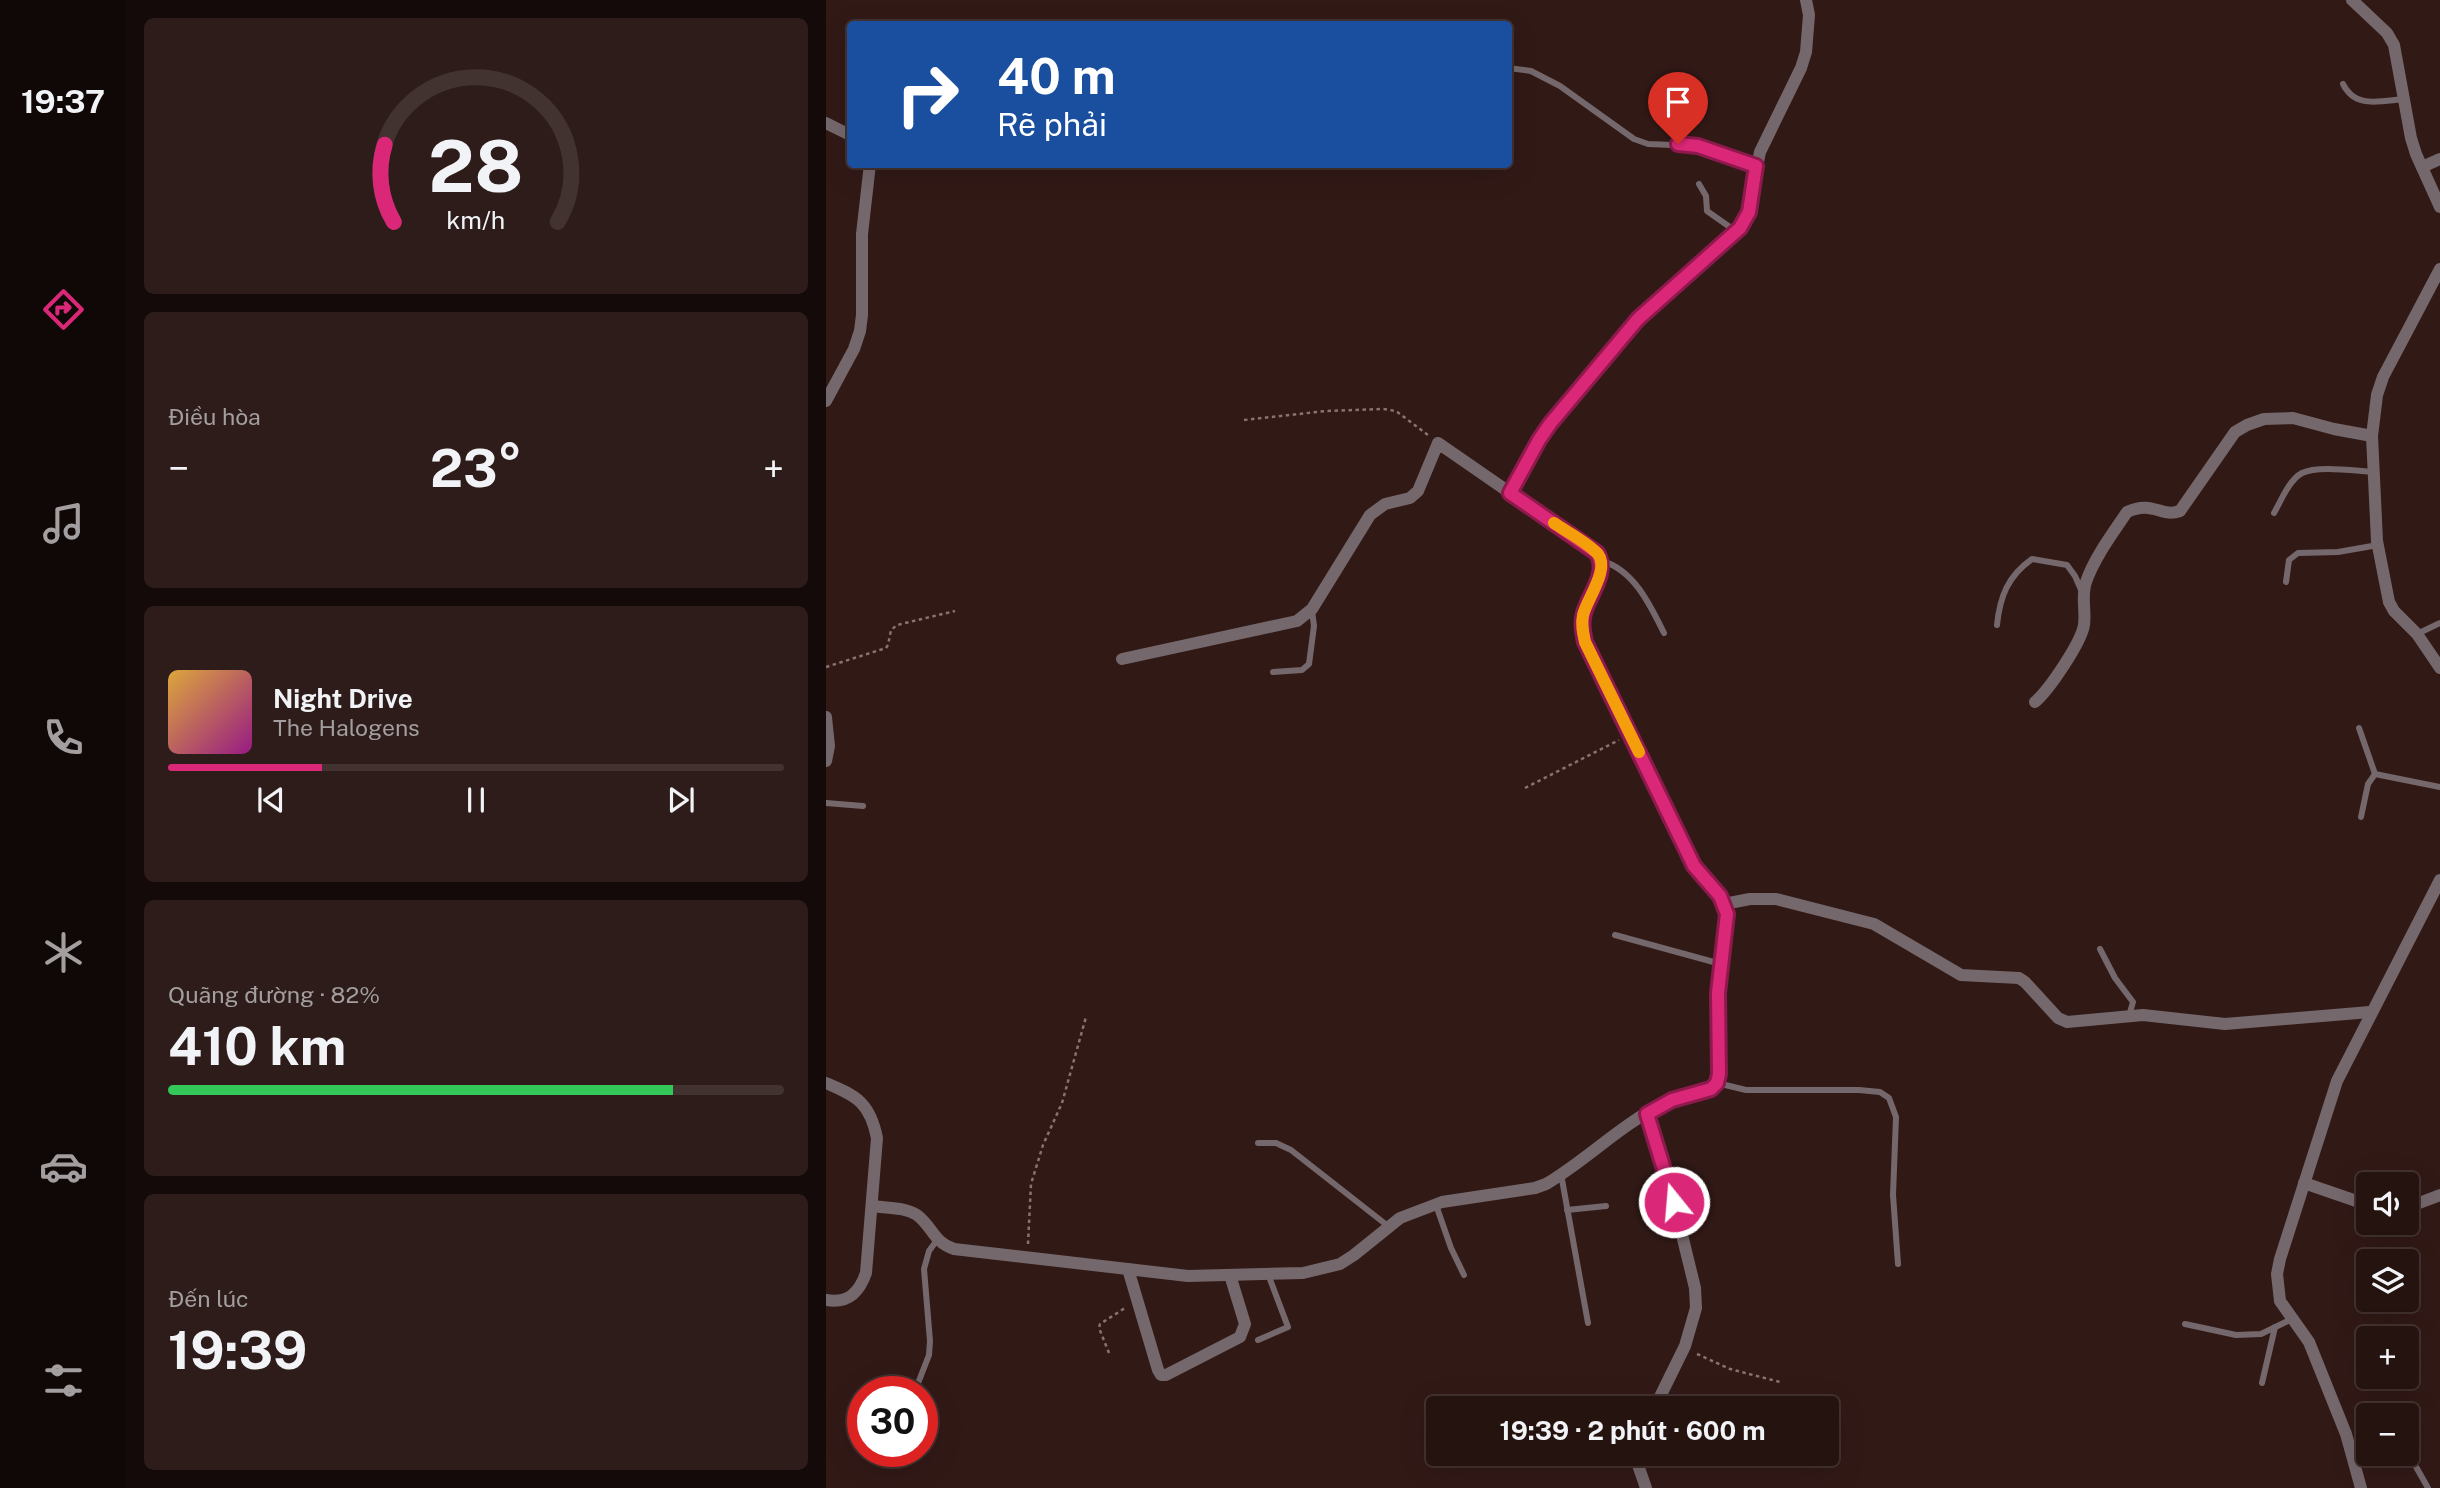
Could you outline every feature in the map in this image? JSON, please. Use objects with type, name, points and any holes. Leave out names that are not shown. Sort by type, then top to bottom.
[{"type":"street","points":[[1510,493],[1550,424],[1638,319],[1746,220],[1760,152],[1803,60],[1809,34],[1809,15],[1805,0]]},
{"type":"street","points":[[2352,0],[2387,33],[2394,45],[2411,138],[2440,207]]},
{"type":"street","points":[[826,123],[847,134]]},
{"type":"street","points":[[2422,167],[2440,159]]},
{"type":"street","points":[[826,401],[854,349],[860,331],[862,234],[870,168]]},
{"type":"street","points":[[2439,275],[2383,377],[2376,396],[2372,436],[2378,545],[2389,602],[2440,668]]},
{"type":"street","points":[[2035,702],[2076,647],[2085,622],[2083,593],[2089,574],[2127,512],[2138,507],[2174,513],[2180,511],[2235,432],[2264,419],[2293,418],[2372,436]]},
{"type":"street","points":[[872,1206],[914,1213],[923,1220],[937,1240],[954,1249],[1188,1276],[1303,1273],[1340,1264],[1400,1218],[1435,1205],[1454,1199],[1535,1188],[1561,1174],[1608,1138],[1647,1114],[1672,1100],[1711,1089],[1717,1083],[1718,993],[1728,924],[1724,904],[1694,866],[1585,642],[1582,628],[1584,614],[1601,570],[1602,561],[1597,553],[1438,443],[1418,492],[1410,498],[1385,503],[1370,515],[1312,609],[1297,621],[1122,659]]},
{"type":"street","points":[[826,717],[829,746],[826,761]]},
{"type":"street","points":[[2361,1488],[2351,1446],[2309,1342],[2280,1301],[2277,1274],[2337,1081],[2440,880]]},
{"type":"street","points":[[1724,904],[1750,899],[1776,900],[1874,924],[1961,975],[2019,978],[2058,1018],[2067,1022],[2129,1016],[2225,1024],[2370,1012]]},
{"type":"street","points":[[826,1083],[850,1093],[863,1103],[873,1119],[877,1138],[866,1273],[855,1294],[845,1300],[826,1300]]},
{"type":"street","points":[[1647,1114],[1674,1202],[1695,1288],[1696,1308],[1685,1346],[1660,1396]]},
{"type":"street","points":[[2304,1182],[2356,1201]]},
{"type":"street","points":[[2419,1203],[2440,1195]]},
{"type":"street","points":[[1128,1269],[1160,1375],[1166,1375],[1240,1338],[1245,1324],[1230,1275]]},
{"type":"street","points":[[1638,1466],[1646,1488]]},
{"type":"lane","points":[[1512,69],[1531,71],[1560,86],[1634,139],[1648,144],[1698,146],[1756,166]]},
{"type":"lane","points":[[2343,84],[2348,94],[2361,101],[2405,100]]},
{"type":"lane","points":[[1699,184],[1706,196],[1707,211],[1736,232]]},
{"type":"lane","points":[[2274,513],[2291,483],[2301,474],[2314,470],[2374,471]]},
{"type":"lane","points":[[2286,582],[2289,560],[2298,552],[2338,552],[2378,545]]},
{"type":"lane","points":[[1997,625],[1998,611],[2007,584],[2016,572],[2032,559],[2067,565],[2076,576],[2083,593]]},
{"type":"lane","points":[[1602,561],[1615,566],[1642,591],[1664,633]]},
{"type":"lane","points":[[1273,673],[1302,670],[1309,664],[1314,626],[1312,609]]},
{"type":"lane","points":[[2417,635],[2440,623]]},
{"type":"lane","points":[[2359,728],[2375,774]]},
{"type":"lane","points":[[2375,774],[2440,787]]},
{"type":"lane","points":[[2361,817],[2368,784],[2375,774]]},
{"type":"lane","points":[[826,803],[863,806]]},
{"type":"lane","points":[[1615,935],[1721,964]]},
{"type":"lane","points":[[2100,949],[2115,978],[2133,1002],[2129,1016]]},
{"type":"lane","points":[[1717,1083],[1746,1090],[1859,1090],[1880,1092],[1889,1098],[1896,1117],[1894,1195],[1898,1264]]},
{"type":"lane","points":[[1258,1143],[1276,1143],[1291,1150],[1388,1226]]},
{"type":"lane","points":[[1561,1174],[1588,1323]]},
{"type":"lane","points":[[1435,1205],[1464,1275]]},
{"type":"lane","points":[[1567,1210],[1606,1206]]},
{"type":"lane","points":[[921,1376],[929,1355],[924,1269],[929,1251],[937,1240]]},
{"type":"lane","points":[[1258,1340],[1287,1327],[1268,1274]]},
{"type":"lane","points":[[2185,1324],[2236,1335],[2261,1334],[2292,1319]]},
{"type":"lane","points":[[2262,1383],[2275,1327]]},
{"type":"lane","points":[[2416,1466],[2428,1488]]},
{"type":"path","points":[[1244,420],[1326,411],[1383,409],[1396,411],[1438,443]]},
{"type":"path","points":[[826,667],[886,648],[891,630],[897,625],[955,611]]},
{"type":"path","points":[[1525,788],[1630,734]]},
{"type":"path","points":[[1027,1258],[1031,1184],[1043,1145],[1062,1103],[1081,1043],[1086,1017]]},
{"type":"path","points":[[1109,1353],[1099,1328],[1100,1324],[1138,1301]]},
{"type":"path","points":[[1685,1346],[1731,1369],[1780,1382]]},
{"type":"slow traffic","points":[[1554,523],[1597,553],[1602,561],[1582,628],[1585,642],[1639,752]]},
{"type":"route","points":[[1674,1202],[1647,1114],[1662,1104],[1711,1089],[1717,1083],[1718,993],[1728,924],[1727,914],[1720,896],[1694,866],[1585,642],[1582,628],[1584,614],[1602,561],[1597,553],[1510,493],[1550,424],[1638,319],[1746,220],[1756,166],[1698,146],[1678,144]]}]
